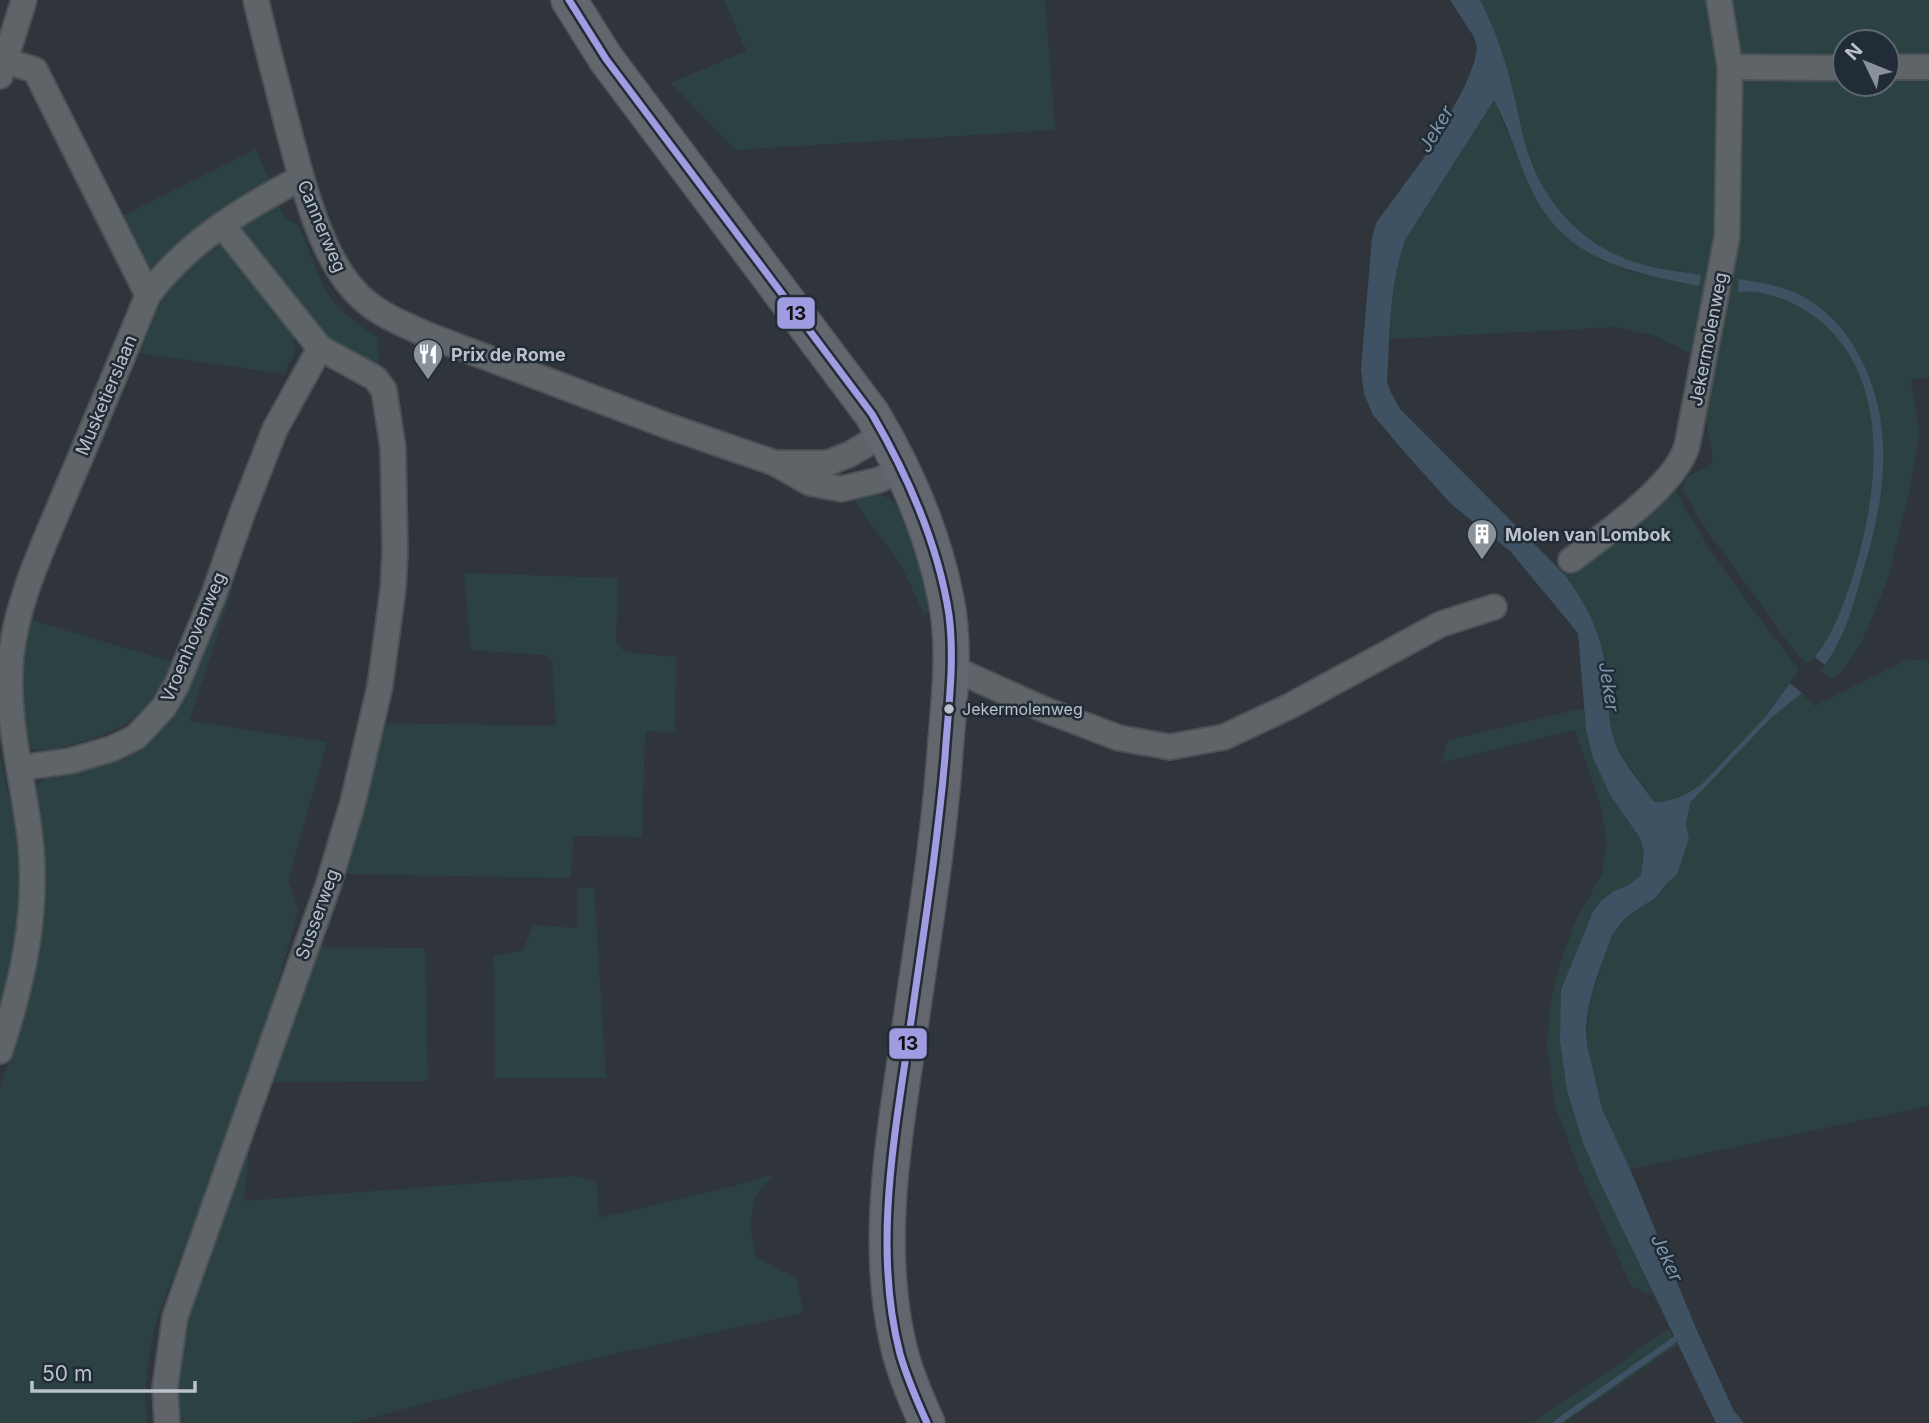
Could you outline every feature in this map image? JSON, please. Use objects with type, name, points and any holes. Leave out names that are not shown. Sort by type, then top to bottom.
[{"type":"main road","points":[[569,0],[606,59],[847,380],[884,435],[921,513],[947,600],[952,668],[943,783],[887,1199],[887,1251],[894,1323],[907,1375],[927,1423]]},
{"type":"street","points":[[24,0],[2,69],[35,70],[148,295]]},
{"type":"street","name":"Cannerweg","points":[[256,0],[301,178],[323,237],[341,273],[357,294],[381,313],[459,347],[775,463],[810,482],[841,489],[879,480],[902,469]]},
{"type":"street","name":"Jekermolenweg","points":[[1571,560],[1619,523],[1672,474],[1685,451],[1711,330],[1727,237],[1730,67],[1718,0]]},
{"type":"street","points":[[1730,67],[1831,68]]},
{"type":"street","points":[[1901,67],[1929,67]]},
{"type":"street","name":"Musketierslaan","points":[[19,768],[10,715],[10,676],[11,656],[24,595],[148,295],[177,261],[222,225],[261,199],[301,178]]},
{"type":"street","points":[[222,225],[320,348]]},
{"type":"street","name":"Susserweg","points":[[167,1423],[165,1387],[175,1317],[328,886],[372,729],[387,640],[395,552],[393,448],[384,390],[374,378],[320,348]]},
{"type":"street","name":"Vroenhovenweg","points":[[19,768],[70,761],[111,749],[136,737],[164,708],[177,684],[214,594],[275,429],[320,348]]},
{"type":"street","name":"Cannerweg","points":[[775,463],[828,463],[884,435]]},
{"type":"street","points":[[952,668],[1043,709],[1119,738],[1170,747],[1224,737],[1290,706],[1441,624],[1494,607]]},
{"type":"street","points":[[0,1051],[19,992],[32,912],[31,846],[19,768]]},
{"type":"green space","points":[[724,0],[1045,0],[1055,130],[735,150],[671,83],[746,51]]},
{"type":"green space","points":[[1480,0],[1715,0],[1723,82],[1723,202],[1698,357],[1653,335],[1616,327],[1390,339],[1394,289],[1405,239],[1494,99],[1533,193],[1600,259],[1631,272],[1699,285],[1700,275],[1640,264],[1592,241],[1563,215],[1542,185],[1528,150],[1496,37]]},
{"type":"green space","points":[[1726,0],[1929,0],[1929,61],[1901,61],[1901,28],[1831,28],[1831,61],[1749,58],[1739,50]]},
{"type":"green space","points":[[1901,74],[1929,75],[1929,378],[1911,379],[1919,433],[1908,497],[1888,579],[1861,644],[1845,668],[1832,679],[1819,671],[1825,665],[1815,658],[1806,664],[1793,649],[1699,519],[1683,489],[1689,475],[1708,467],[1713,461],[1703,402],[1739,84],[1744,79],[1831,75],[1831,98],[1901,98]]},
{"type":"green space","points":[[256,149],[285,220],[296,225],[304,236],[319,277],[331,298],[345,314],[377,337],[379,369],[332,344],[312,326],[293,340],[295,352],[284,374],[140,353],[162,295],[116,219]]},
{"type":"green space","points":[[1672,483],[1715,556],[1799,670],[1766,716],[1703,783],[1680,797],[1654,802],[1615,745],[1607,710],[1606,673],[1564,574],[1610,539]]},
{"type":"green space","points":[[874,494],[887,498],[898,508],[915,540],[932,610],[924,614],[900,563],[855,499]]},
{"type":"green space","points":[[464,573],[618,578],[616,643],[625,652],[676,657],[675,732],[645,731],[642,837],[573,836],[571,878],[336,876],[378,723],[556,726],[552,661],[545,655],[471,650]]},
{"type":"green space","points":[[230,576],[233,587],[189,721],[327,742],[288,881],[298,911],[258,1053],[231,1130],[156,1321],[148,1361],[145,1400],[147,1423],[0,1423],[0,1089],[28,1003],[34,975],[34,792],[48,775],[124,754]]},
{"type":"green space","points":[[31,620],[172,662],[153,698],[130,721],[101,736],[52,750],[35,750],[27,739],[23,706],[24,666]]},
{"type":"green space","points":[[1908,659],[1929,661],[1929,1106],[1630,1169],[1601,1109],[1587,1045],[1588,1008],[1612,935],[1626,917],[1655,898],[1677,875],[1689,838],[1686,825],[1690,803],[1771,718],[1802,693],[1814,706]]},
{"type":"green space","points":[[1584,708],[1586,729],[1644,851],[1641,875],[1629,885],[1614,891],[1567,1090],[1582,1140],[1653,1295],[1632,1287],[1580,1172],[1555,1105],[1547,1044],[1551,1001],[1575,922],[1602,874],[1607,842],[1601,807],[1575,730],[1442,762],[1448,740]]},
{"type":"green space","points":[[0,753],[15,828],[18,902],[11,965],[0,1006]]},
{"type":"green space","points":[[577,887],[594,888],[606,1078],[495,1078],[494,956],[523,950],[533,925],[577,928]]},
{"type":"green space","points":[[311,947],[425,948],[428,1081],[265,1082]]},
{"type":"green space","points":[[252,1119],[244,1201],[574,1176],[597,1182],[599,1218],[774,1174],[755,1197],[750,1228],[756,1257],[797,1279],[803,1313],[590,1359],[352,1423],[175,1423],[178,1336]]},
{"type":"green space","points":[[1669,1329],[1677,1345],[1564,1423],[1533,1423]]},
{"type":"water","points":[[1450,0],[1480,0],[1504,60],[1532,163],[1551,200],[1564,216],[1578,230],[1612,253],[1648,266],[1701,275],[1699,286],[1626,269],[1583,249],[1564,235],[1547,216],[1533,193],[1494,100],[1405,240],[1391,310],[1387,382],[1390,391],[1400,409],[1564,574],[1579,597],[1592,620],[1601,646],[1615,743],[1627,765],[1654,802],[1680,797],[1703,783],[1766,716],[1790,683],[1802,693],[1771,718],[1690,803],[1686,825],[1689,838],[1677,875],[1655,898],[1626,917],[1612,935],[1595,982],[1586,1028],[1587,1045],[1602,1109],[1630,1169],[1698,1333],[1734,1411],[1744,1423],[1716,1423],[1599,1180],[1582,1140],[1567,1090],[1560,1041],[1561,990],[1593,912],[1601,901],[1641,875],[1644,852],[1640,838],[1611,796],[1593,758],[1586,729],[1578,633],[1510,551],[1451,504],[1408,456],[1373,415],[1364,394],[1361,369],[1372,238],[1376,223],[1429,151],[1464,88],[1474,63],[1477,48],[1474,37]]},
{"type":"water","points":[[1739,279],[1791,291],[1812,302],[1831,317],[1859,355],[1878,407],[1883,460],[1878,513],[1849,618],[1825,665],[1815,657],[1835,625],[1848,590],[1864,533],[1870,499],[1874,463],[1872,428],[1866,395],[1854,364],[1835,336],[1808,312],[1792,303],[1765,294],[1738,292]]},
{"type":"waterway","points":[[1556,1423],[1680,1336]]},
{"type":"transit line","name":"13","points":[[569,0],[606,59],[872,414],[898,461],[920,511],[944,588],[951,650],[945,757],[934,861],[892,1154],[887,1235],[892,1315],[900,1354],[927,1423]]},
{"type":"place","name":"Prix de Rome","points":[[428,381]]},
{"type":"place","name":"Molen van Lombok","points":[[1482,561]]},
{"type":"place","name":"Jekermolenweg","points":[[949,709]]},
{"type":"water label","name":"Jeker","points":[[1436,129]]},
{"type":"water label","name":"Jeker","points":[[1609,687]]},
{"type":"water label","name":"Jeker","points":[[1667,1258]]}]
